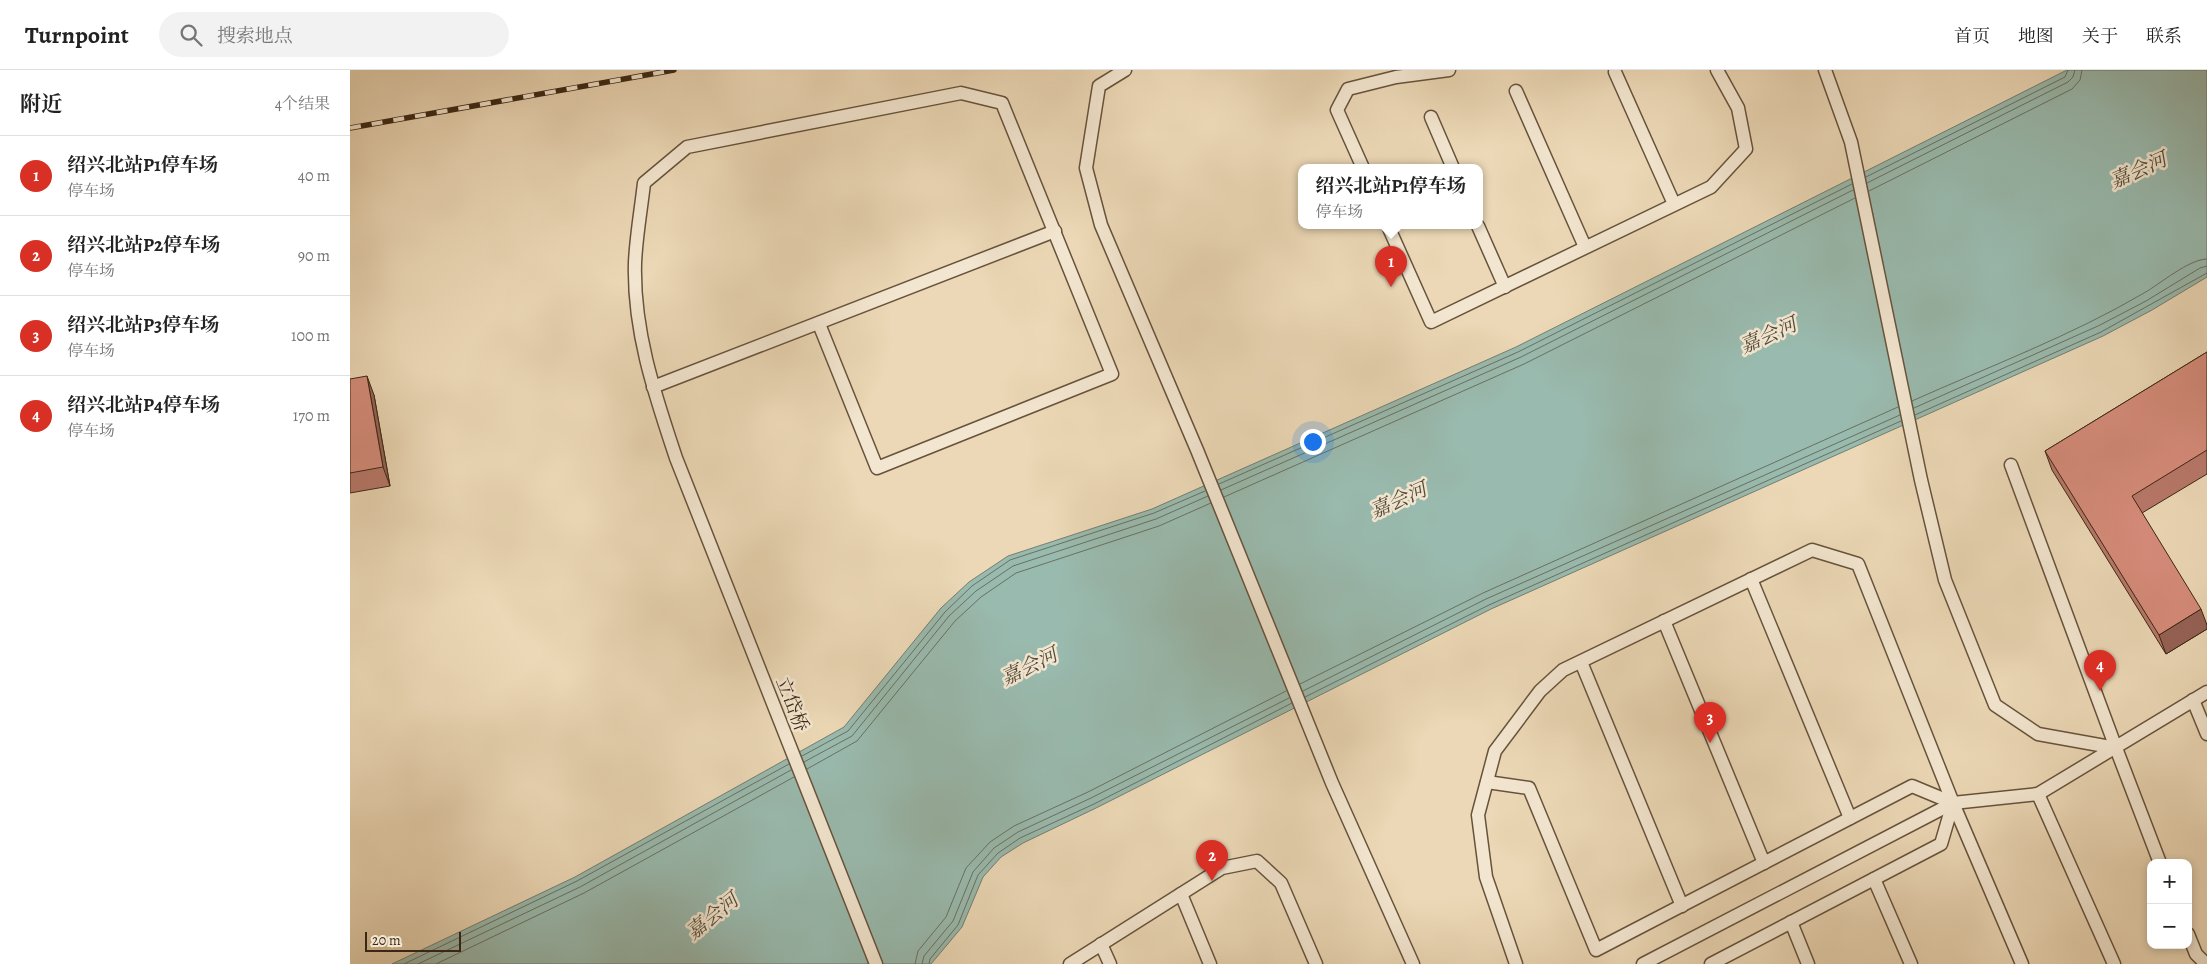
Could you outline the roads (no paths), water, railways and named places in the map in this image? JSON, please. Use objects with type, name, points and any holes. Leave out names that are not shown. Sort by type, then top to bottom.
[{"type":"lane","points":[[1124,70],[1098,86],[1086,168],[1101,225],[1197,450],[1332,783],[1413,964]]},
{"type":"lane","points":[[1361,164],[1338,110],[1348,88],[1396,77],[1449,70]]},
{"type":"lane","points":[[1389,229],[1431,322],[1505,287],[1711,186],[1746,149],[1738,108],[1717,70]]},
{"type":"lane","points":[[1825,70],[1851,142],[1921,480],[1945,580],[1995,705],[2038,734],[2116,748]]},
{"type":"lane","points":[[1615,72],[1674,204]]},
{"type":"lane","points":[[1516,91],[1585,247]]},
{"type":"lane","name":"立岱桥","points":[[876,964],[676,458],[653,387],[639,327],[635,264],[644,183],[687,147],[961,93],[1002,103],[1055,231]]},
{"type":"lane","points":[[1431,117],[1451,164]]},
{"type":"lane","points":[[1479,229],[1505,287]]},
{"type":"lane","points":[[653,387],[1055,231],[1112,374],[877,468],[819,324]]},
{"type":"lane","points":[[2011,465],[2158,859]]},
{"type":"lane","points":[[1516,964],[1486,877],[1478,815],[1495,751],[1540,690],[1563,670],[1812,550],[1858,564],[1953,803],[2022,964]]},
{"type":"lane","points":[[1751,579],[1850,818]]},
{"type":"lane","points":[[1664,621],[1764,862]]},
{"type":"lane","points":[[1581,662],[1682,906]]},
{"type":"lane","points":[[1643,964],[1953,803],[2038,794],[2207,692]]},
{"type":"lane","points":[[2193,700],[2207,734]]},
{"type":"lane","points":[[1487,782],[1530,788],[1596,950],[1912,786],[1953,803]]},
{"type":"lane","points":[[2038,794],[2114,964]]},
{"type":"lane","points":[[1711,964],[1941,844],[1953,803]]},
{"type":"lane","points":[[1070,964],[1222,868],[1256,862],[1281,883],[1316,964]]},
{"type":"lane","points":[[1874,879],[1911,964]]},
{"type":"lane","points":[[1181,894],[1210,964]]},
{"type":"lane","points":[[1791,922],[1808,964]]},
{"type":"lane","points":[[1101,944],[1110,964]]},
{"type":"lane","points":[[2192,944],[2196,954],[2206,964]]},
{"type":"water","name":"嘉会河","points":[[2067,70],[2207,70],[2207,277],[2152,310],[2103,336],[1491,609],[1023,843],[1001,857],[983,877],[962,927],[931,964],[392,964],[575,877],[844,727],[941,608],[969,582],[1008,556],[1152,509],[1516,347]]},
{"type":"railway","points":[[350,128],[674,70]]},
{"type":"place","name":"绍兴北站P1停车场","points":[[1391,287]]},
{"type":"place","name":"绍兴北站P4停车场","points":[[2100,691]]},
{"type":"place","name":"绍兴北站P3停车场","points":[[1710,743]]},
{"type":"place","name":"绍兴北站P2停车场","points":[[1212,881]]}]
